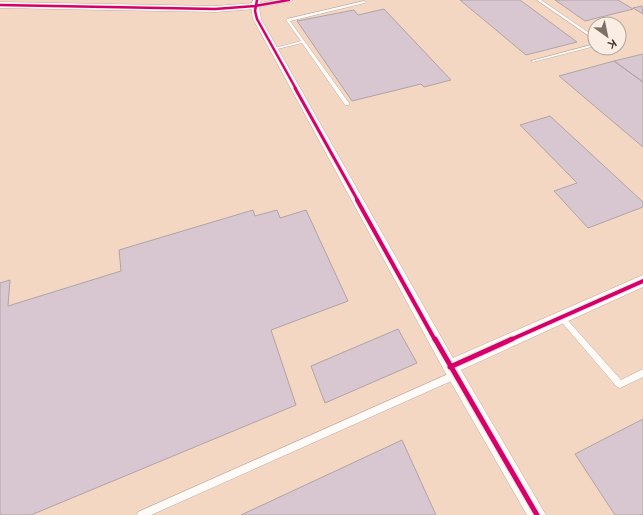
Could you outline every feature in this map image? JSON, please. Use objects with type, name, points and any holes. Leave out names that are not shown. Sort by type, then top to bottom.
[{"type":"street","points":[[185,0],[220,0]]},
{"type":"street","points":[[0,5],[215,9],[289,0]]},
{"type":"street","points":[[256,3],[257,19],[273,49],[452,371],[537,515]]},
{"type":"street","points":[[452,371],[561,317],[643,281]]},
{"type":"lane","points":[[539,0],[587,33]]},
{"type":"lane","points":[[347,104],[288,20],[363,1],[368,8]]},
{"type":"lane","points":[[273,49],[303,42]]},
{"type":"lane","points":[[533,61],[587,47]]},
{"type":"lane","points":[[561,317],[620,384],[643,373]]},
{"type":"lane","points":[[141,515],[452,371]]},
{"type":"shaded area","points":[[0,0],[643,0],[643,515],[0,515]]},
{"type":"building","points":[[460,0],[520,0],[577,42],[526,55]]},
{"type":"building","points":[[555,0],[618,0],[633,9],[605,16],[587,16],[587,20],[585,21]]},
{"type":"building","points":[[642,6],[643,14],[633,8]]},
{"type":"building","points":[[384,9],[451,80],[424,87],[421,84],[352,101],[297,21],[354,10],[358,15]]},
{"type":"building","points":[[643,54],[643,82],[614,61]]},
{"type":"building","points":[[614,61],[643,82],[643,147],[559,76]]},
{"type":"building","points":[[550,116],[643,202],[643,207],[588,228],[554,191],[577,183],[520,125]]},
{"type":"building","points":[[253,210],[255,216],[277,210],[280,218],[306,210],[348,301],[271,330],[296,405],[31,515],[0,515],[0,283],[10,280],[8,306],[121,271],[119,250]]},
{"type":"building","points":[[398,329],[417,363],[325,403],[311,366]]},
{"type":"building","points":[[643,419],[643,515],[615,515],[575,454]]},
{"type":"building","points":[[402,440],[436,515],[241,515]]},
{"type":"cycle path","points":[[257,0],[255,11],[257,19],[450,367],[537,515]]},
{"type":"cycle path","points":[[0,5],[215,9],[255,6],[289,0]]},
{"type":"cycle path","points":[[450,367],[643,281]]}]
